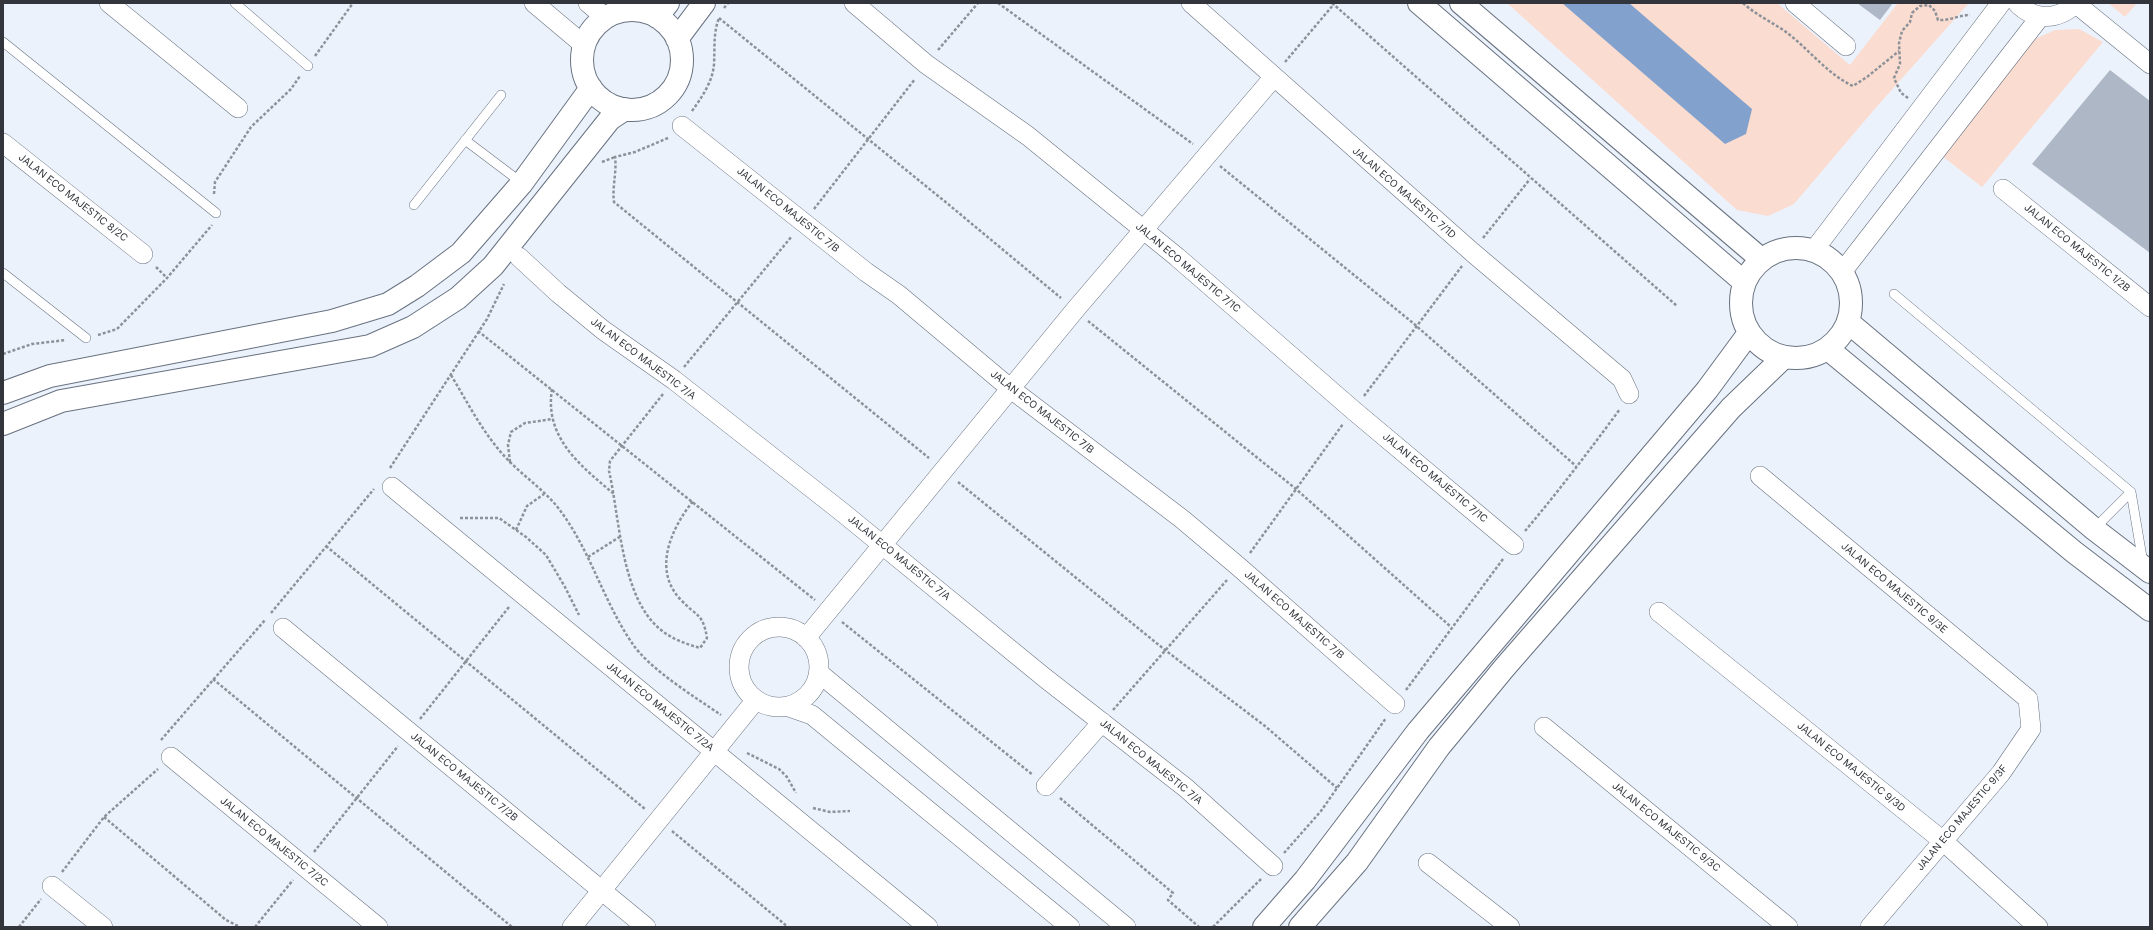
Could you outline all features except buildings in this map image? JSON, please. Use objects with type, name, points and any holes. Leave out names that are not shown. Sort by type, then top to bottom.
[{"type":"street","points":[[109,3],[238,108]]},
{"type":"street","points":[[534,3],[584,45]]},
{"type":"street","points":[[588,3],[605,17]]},
{"type":"street","points":[[677,39],[704,3]]},
{"type":"street","name":"JALAN ECO MAJESTIC 7/1C","points":[[854,3],[926,64],[1028,136],[1144,230],[1353,410],[1514,545]]},
{"type":"street","name":"JALAN ECO MAJESTIC 7/1D","points":[[1191,3],[1273,78],[1625,387]]},
{"type":"street","points":[[1419,3],[1744,282]]},
{"type":"street","points":[[1461,3],[1761,259]]},
{"type":"street","points":[[1795,3],[1846,46]]},
{"type":"street","points":[[1814,250],[2001,3]]},
{"type":"street","points":[[2017,3],[2030,13],[2040,16],[2059,15],[2076,3],[2150,64]]},
{"type":"street","points":[[631,10],[645,12],[663,10],[669,27],[677,39],[681,54],[681,69],[676,83],[667,96],[655,104],[640,109],[625,109],[610,105],[600,98],[591,88],[584,75],[582,60],[584,45],[589,34],[605,17],[618,12],[631,10]]},
{"type":"street","points":[[1842,272],[2040,16]]},
{"type":"street","points":[[806,638],[1075,310],[1273,78]]},
{"type":"street","points":[[3,393],[50,376],[332,321],[388,304],[417,286],[461,253],[522,183],[591,88]]},
{"type":"street","points":[[3,424],[61,401],[370,346],[413,327],[458,298],[493,266],[610,118],[625,109]]},
{"type":"street","name":"JALAN ECO MAJESTIC 7/B","points":[[682,126],[866,272],[899,295],[1011,389],[1182,519],[1396,704]]},
{"type":"street","name":"JALAN ECO MAJESTIC 8/2C","points":[[3,143],[143,254]]},
{"type":"street","name":"JALAN ECO MAJESTIC 1/2B","points":[[2003,190],[2150,307]]},
{"type":"street","points":[[1796,247],[1814,250],[1830,259],[1842,272],[1849,288],[1851,300],[1848,322],[1840,337],[1828,349],[1814,356],[1799,358],[1784,357],[1770,352],[1758,344],[1749,333],[1742,317],[1740,299],[1744,282],[1751,269],[1761,259],[1778,250],[1796,247]]},
{"type":"street","name":"JALAN ECO MAJESTIC 7/A","points":[[519,257],[558,293],[604,330],[674,380],[883,544],[1045,678],[1186,788],[1273,866]]},
{"type":"street","points":[[1848,322],[2094,529],[2147,570]]},
{"type":"street","points":[[1264,927],[1305,880],[1418,731],[1707,390],[1749,333]]},
{"type":"street","points":[[1828,349],[2074,552],[2150,610]]},
{"type":"street","points":[[1300,927],[1357,862],[1439,748],[1505,667],[1732,408],[1784,357]]},
{"type":"street","name":"JALAN ECO MAJESTIC 9/3E","points":[[1760,476],[2028,699]]},
{"type":"street","name":"JALAN ECO MAJESTIC 7/2A","points":[[386,484],[717,747],[928,927]]},
{"type":"street","name":"JALAN ECO MAJESTIC 9/3D","points":[[1659,612],[1943,841],[2038,927]]},
{"type":"street","name":"JALAN ECO MAJESTIC 7/2B","points":[[276,622],[646,927]]},
{"type":"street","points":[[776,627],[795,630],[806,638],[817,654],[819,673],[812,691],[802,700],[789,707],[777,708],[766,706],[746,691],[740,679],[738,666],[740,653],[747,641],[757,633],[776,627]]},
{"type":"street","points":[[819,673],[1126,927]]},
{"type":"street","name":"JALAN ECO MAJESTIC 9/3F","points":[[1870,927],[2001,773],[2032,729],[2028,699]]},
{"type":"street","points":[[572,927],[756,700]]},
{"type":"street","points":[[789,707],[812,715],[1070,927]]},
{"type":"street","points":[[1046,786],[1102,722]]},
{"type":"street","name":"JALAN ECO MAJESTIC 9/3C","points":[[1544,727],[1788,927]]},
{"type":"street","name":"JALAN ECO MAJESTIC 7/2C","points":[[171,758],[378,927]]},
{"type":"street","points":[[1428,863],[1510,927]]},
{"type":"street","points":[[52,886],[103,927]]},
{"type":"lane","points":[[235,3],[308,66]]},
{"type":"lane","points":[[3,42],[216,213]]},
{"type":"lane","points":[[414,205],[501,95]]},
{"type":"lane","points":[[465,140],[522,183]]},
{"type":"lane","points":[[3,273],[86,338]]},
{"type":"lane","points":[[1894,294],[2131,492],[2147,570]]},
{"type":"lane","points":[[2094,529],[2131,492]]},
{"type":"path","points":[[693,501],[678,520],[664,563],[673,590],[680,599],[704,621],[707,638],[700,648],[680,642],[661,630],[640,604],[630,580],[609,471],[610,461],[736,302],[804,222],[926,64],[978,3]]},
{"type":"path","points":[[998,3],[1208,155],[1416,325],[1576,466]]},
{"type":"path","points":[[1743,3],[1750,10],[1786,32],[1839,80],[1853,86],[1867,77],[1899,51]]},
{"type":"path","points":[[1273,78],[1333,4],[1530,179],[1677,306]]},
{"type":"path","points":[[1921,108],[1902,93],[1894,78],[1900,64],[1898,42],[1902,31],[1910,22],[1912,13],[1920,6],[1929,4],[1935,11],[1938,20],[1945,21],[1958,15],[1971,15],[1987,22]]},
{"type":"path","points":[[719,18],[1296,489],[1451,627]]},
{"type":"path","points":[[1102,722],[1239,567],[1416,325],[1530,179]]},
{"type":"path","points":[[612,192],[614,202],[1165,650],[1265,726],[1337,788]]},
{"type":"path","points":[[478,331],[693,501],[1046,786],[1172,893],[1168,900],[1199,927]]},
{"type":"path","points":[[276,622],[326,546],[386,484],[414,429],[451,375],[490,439],[510,462],[561,512],[588,557],[632,644],[662,674],[735,725]]},
{"type":"path","points":[[1213,927],[1273,866],[1321,811],[1451,627],[1514,545],[1565,483],[1576,466],[1621,408],[1625,387]]},
{"type":"path","points":[[552,389],[550,402],[552,419],[554,426],[566,448],[614,495]]},
{"type":"path","points":[[510,462],[508,445],[511,432],[525,423],[552,419]]},
{"type":"path","points":[[516,530],[527,506],[544,494]]},
{"type":"path","points":[[438,525],[454,518],[500,518],[546,555],[565,587],[580,618]]},
{"type":"path","points":[[588,557],[621,536]]},
{"type":"path","points":[[326,546],[788,927]]},
{"type":"path","points":[[255,927],[520,592]]},
{"type":"path","points":[[212,679],[512,927]]},
{"type":"path","points":[[717,747],[764,760],[778,769],[797,794]]},
{"type":"path","points":[[807,803],[813,808],[830,812],[850,811]]},
{"type":"path","points":[[104,817],[226,920],[240,927]]},
{"type":"path","points":[[19,927],[52,886]]},
{"type":"shaded area","points":[[1507,3],[1777,3],[1850,65],[1898,3],[1969,3],[1873,111],[1794,204],[1768,216],[1737,210]]},
{"type":"shaded area","points":[[2108,3],[2137,3],[2125,17]]},
{"type":"shaded area","points":[[2079,29],[2103,42],[1982,187],[1942,156],[2033,40],[2055,30]]},
{"type":"water","points":[[1562,3],[1629,3],[1752,109],[1746,134],[1725,144]]}]
